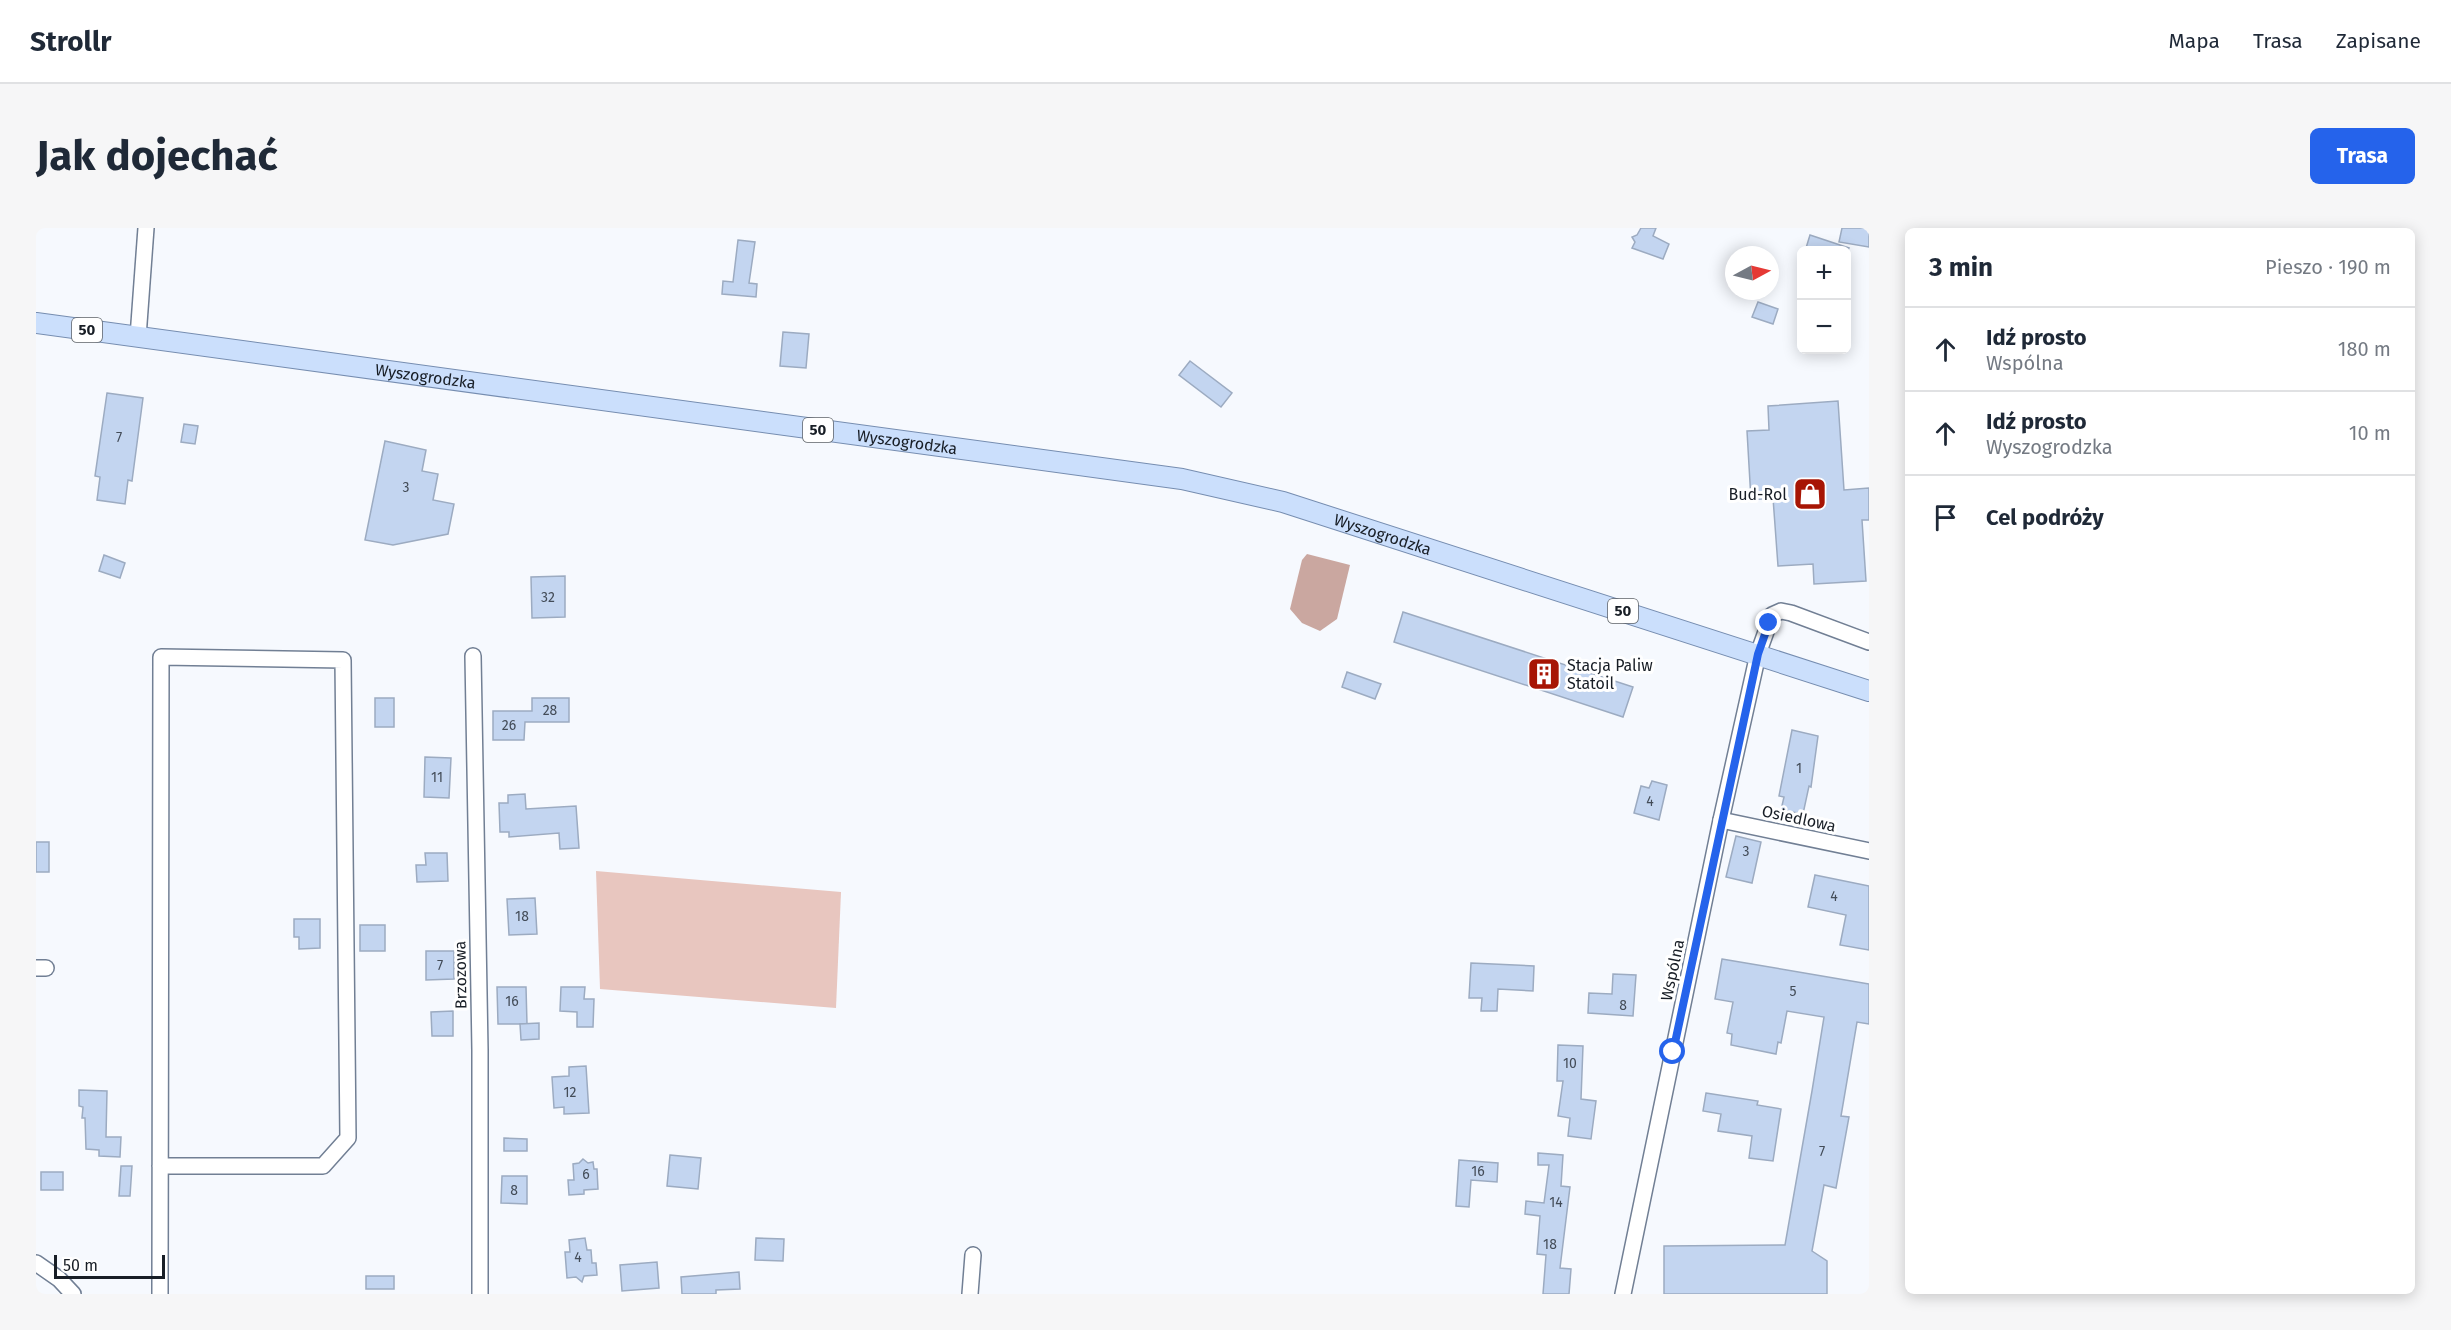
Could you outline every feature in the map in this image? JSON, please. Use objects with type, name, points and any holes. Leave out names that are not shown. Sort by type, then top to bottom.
[{"type":"main road","name":"Wyszogrodzka","points":[[36,323],[1182,479],[1282,502],[1869,691]]},
{"type":"street","points":[[138,337],[146,228]]},
{"type":"street","points":[[1758,654],[1772,615],[1781,611],[1869,642]]},
{"type":"street","name":"Wspólna","points":[[1623,1294],[1721,820],[1758,654]]},
{"type":"street","name":"Brzozowa","points":[[473,656],[480,1061],[480,1294]]},
{"type":"street","points":[[160,1166],[323,1166],[348,1138],[343,660],[161,657],[160,1166],[160,1294]]},
{"type":"street","name":"Osiedlowa","points":[[1721,820],[1869,851]]},
{"type":"street","points":[[970,1294],[973,1255]]},
{"type":"street","points":[[36,1263],[59,1279],[73,1294]]},
{"type":"shaded area","points":[[1307,554],[1350,565],[1337,619],[1320,631],[1302,623],[1290,609],[1302,560]]},
{"type":"shaded area","points":[[596,871],[841,892],[836,1008],[600,989]]},
{"type":"building","points":[[1641,228],[1656,228],[1653,236],[1669,244],[1663,259],[1632,248],[1635,242],[1632,237],[1637,235]]},
{"type":"building","points":[[1842,228],[1869,228],[1869,247],[1839,242]]},
{"type":"building","points":[[1810,235],[1843,246],[1807,246]]},
{"type":"building","points":[[738,240],[755,242],[749,283],[757,284],[756,297],[722,294],[723,281],[733,282]]},
{"type":"building","points":[[1758,302],[1778,309],[1773,324],[1752,317]]},
{"type":"building","points":[[783,332],[809,334],[806,368],[780,366]]},
{"type":"building","points":[[1190,361],[1232,393],[1221,407],[1179,375]]},
{"type":"building","points":[[107,393],[143,398],[132,481],[128,480],[125,504],[97,500],[100,477],[95,476]]},
{"type":"building","name":"Bud-Rol","points":[[1838,401],[1844,490],[1869,488],[1869,520],[1862,520],[1866,581],[1814,584],[1813,564],[1778,566],[1773,498],[1751,500],[1747,431],[1769,430],[1768,406]]},
{"type":"building","points":[[184,424],[198,426],[195,444],[181,442]]},
{"type":"building","points":[[385,441],[426,450],[422,471],[438,474],[433,500],[454,504],[448,534],[393,545],[365,540]]},
{"type":"building","points":[[104,555],[125,563],[120,578],[99,571]]},
{"type":"building","points":[[565,576],[565,617],[532,618],[531,577]]},
{"type":"building","name":"Stacja Paliw Statoil","points":[[1403,612],[1633,687],[1623,717],[1394,642]]},
{"type":"building","points":[[1347,672],[1381,684],[1375,699],[1342,687]]},
{"type":"building","points":[[375,698],[394,698],[394,727],[375,727]]},
{"type":"building","points":[[532,698],[569,698],[569,722],[525,722],[524,740],[493,740],[493,711],[532,711]]},
{"type":"building","points":[[1792,730],[1818,736],[1811,787],[1809,786],[1803,814],[1781,810],[1784,797],[1779,796]]},
{"type":"building","points":[[425,757],[451,758],[449,798],[424,797]]},
{"type":"building","points":[[1652,781],[1667,785],[1659,820],[1634,813],[1641,786],[1649,788]]},
{"type":"building","points":[[525,794],[526,809],[576,806],[579,848],[560,849],[559,833],[509,837],[509,832],[500,832],[499,803],[508,803],[508,795]]},
{"type":"building","points":[[1736,836],[1761,842],[1752,883],[1726,877]]},
{"type":"building","points":[[36,842],[49,842],[49,872],[36,872]]},
{"type":"building","points":[[425,853],[447,853],[448,881],[417,882],[416,865],[426,865]]},
{"type":"building","points":[[1815,875],[1869,886],[1869,950],[1840,945],[1846,915],[1808,907]]},
{"type":"building","points":[[535,898],[537,934],[509,935],[507,899]]},
{"type":"building","points":[[294,919],[320,919],[320,948],[299,949],[299,937],[294,937]]},
{"type":"building","points":[[360,925],[385,925],[385,951],[360,951]]},
{"type":"building","points":[[426,951],[454,951],[454,979],[426,980]]},
{"type":"building","points":[[1722,959],[1869,984],[1869,1024],[1857,1022],[1841,1116],[1849,1117],[1836,1188],[1824,1185],[1812,1251],[1827,1261],[1827,1294],[1664,1294],[1664,1246],[1785,1245],[1812,1091],[1824,1017],[1787,1011],[1781,1043],[1778,1042],[1776,1054],[1731,1045],[1732,1034],[1727,1033],[1733,1002],[1715,999]]},
{"type":"building","points":[[1471,963],[1534,966],[1533,991],[1498,989],[1497,1011],[1481,1011],[1482,998],[1469,998]]},
{"type":"building","points":[[1613,974],[1636,975],[1633,1016],[1588,1013],[1589,993],[1612,994]]},
{"type":"building","points":[[497,987],[526,987],[527,1024],[498,1024]]},
{"type":"building","points":[[561,987],[585,987],[584,999],[594,999],[593,1027],[577,1027],[577,1012],[560,1011]]},
{"type":"building","points":[[453,1011],[453,1036],[432,1036],[431,1012]]},
{"type":"building","points":[[539,1023],[539,1039],[521,1040],[520,1024]]},
{"type":"building","points":[[1558,1045],[1583,1046],[1581,1099],[1596,1101],[1591,1139],[1568,1136],[1570,1118],[1558,1116],[1563,1081],[1557,1081]]},
{"type":"building","points":[[586,1066],[589,1113],[564,1114],[564,1107],[554,1108],[552,1077],[569,1076],[569,1067]]},
{"type":"building","points":[[79,1090],[107,1091],[106,1137],[121,1137],[120,1157],[99,1156],[99,1150],[86,1149],[85,1118],[82,1118],[83,1107],[79,1106]]},
{"type":"building","points":[[1706,1093],[1758,1101],[1757,1105],[1781,1109],[1773,1161],[1749,1158],[1752,1136],[1718,1131],[1721,1114],[1703,1111]]},
{"type":"building","points":[[504,1138],[527,1139],[527,1151],[504,1151]]},
{"type":"building","points":[[1538,1153],[1563,1155],[1561,1186],[1570,1187],[1560,1268],[1571,1269],[1569,1294],[1543,1294],[1546,1255],[1537,1254],[1540,1216],[1525,1214],[1526,1201],[1544,1203],[1549,1165],[1538,1165]]},
{"type":"building","points":[[670,1155],[701,1158],[698,1189],[667,1186]]},
{"type":"building","points":[[583,1159],[588,1163],[593,1162],[594,1169],[597,1169],[598,1189],[584,1190],[584,1194],[569,1195],[568,1180],[574,1180],[573,1164]]},
{"type":"building","points":[[1459,1160],[1498,1163],[1497,1182],[1471,1180],[1469,1207],[1456,1206]]},
{"type":"building","points":[[121,1166],[132,1166],[130,1196],[119,1196]]},
{"type":"building","points":[[41,1172],[63,1172],[63,1190],[41,1190]]},
{"type":"building","points":[[502,1176],[527,1176],[527,1204],[501,1203]]},
{"type":"building","points":[[585,1238],[587,1250],[591,1250],[592,1263],[596,1263],[597,1275],[584,1276],[582,1282],[576,1277],[567,1278],[565,1252],[570,1252],[569,1240]]},
{"type":"building","points":[[756,1238],[784,1239],[783,1261],[755,1260]]},
{"type":"building","points":[[657,1262],[659,1288],[622,1291],[620,1265]]},
{"type":"building","points":[[739,1272],[740,1289],[716,1290],[716,1294],[682,1294],[681,1277]]},
{"type":"building","points":[[366,1276],[394,1276],[394,1289],[366,1289]]},
{"type":"place","name":"Bud-Rol","points":[[1810,494]]},
{"type":"place","name":"Stacja Paliw Statoil","points":[[1544,674]]},
{"type":"route","points":[[1673,1052],[1758,654],[1769,623]]}]
